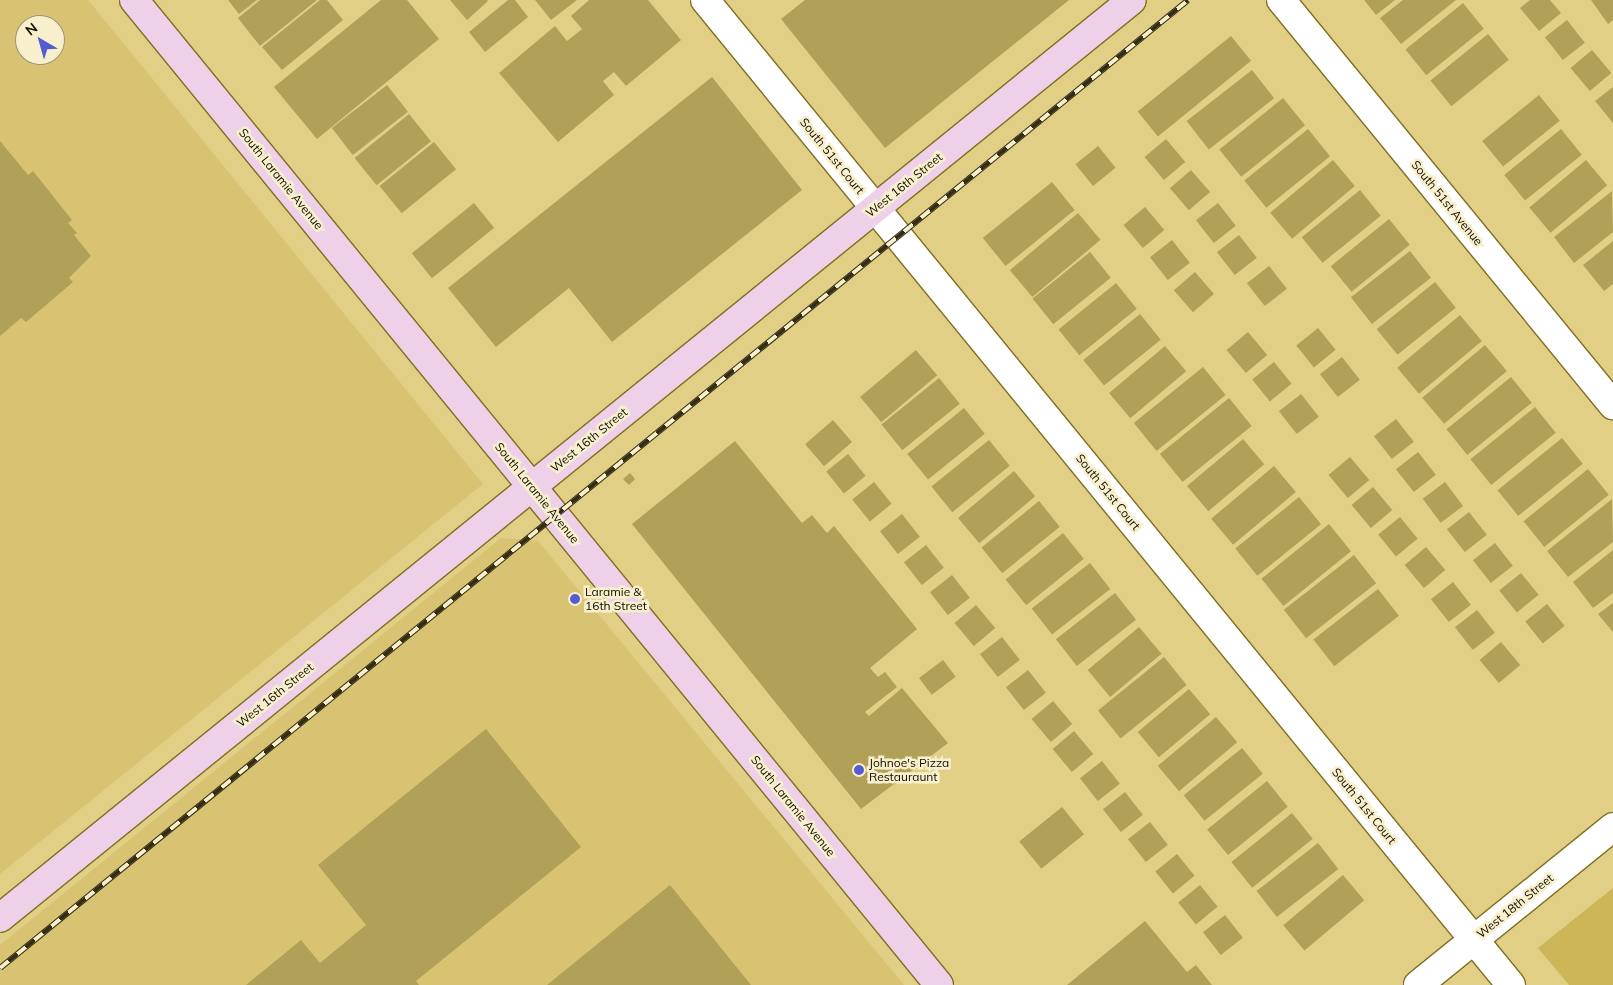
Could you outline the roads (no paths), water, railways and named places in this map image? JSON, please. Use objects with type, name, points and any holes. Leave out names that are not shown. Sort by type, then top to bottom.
[{"type":"street","name":"South Laramie Avenue","points":[[134,0],[940,985]]},
{"type":"street","name":"South 51st Court","points":[[704,0],[1511,985]]},
{"type":"street","name":"West 16th Street","points":[[0,918],[1132,0]]},
{"type":"street","name":"South 51st Avenue","points":[[1281,0],[1613,405]]},
{"type":"street","name":"West 18th Street","points":[[1418,985],[1613,827]]},
{"type":"railway","points":[[0,968],[1188,0]]},
{"type":"place","name":"Laramie & 16th Street","points":[[575,599]]},
{"type":"place","name":"Johnoe's Pizza Restauraunt","points":[[859,770]]}]
